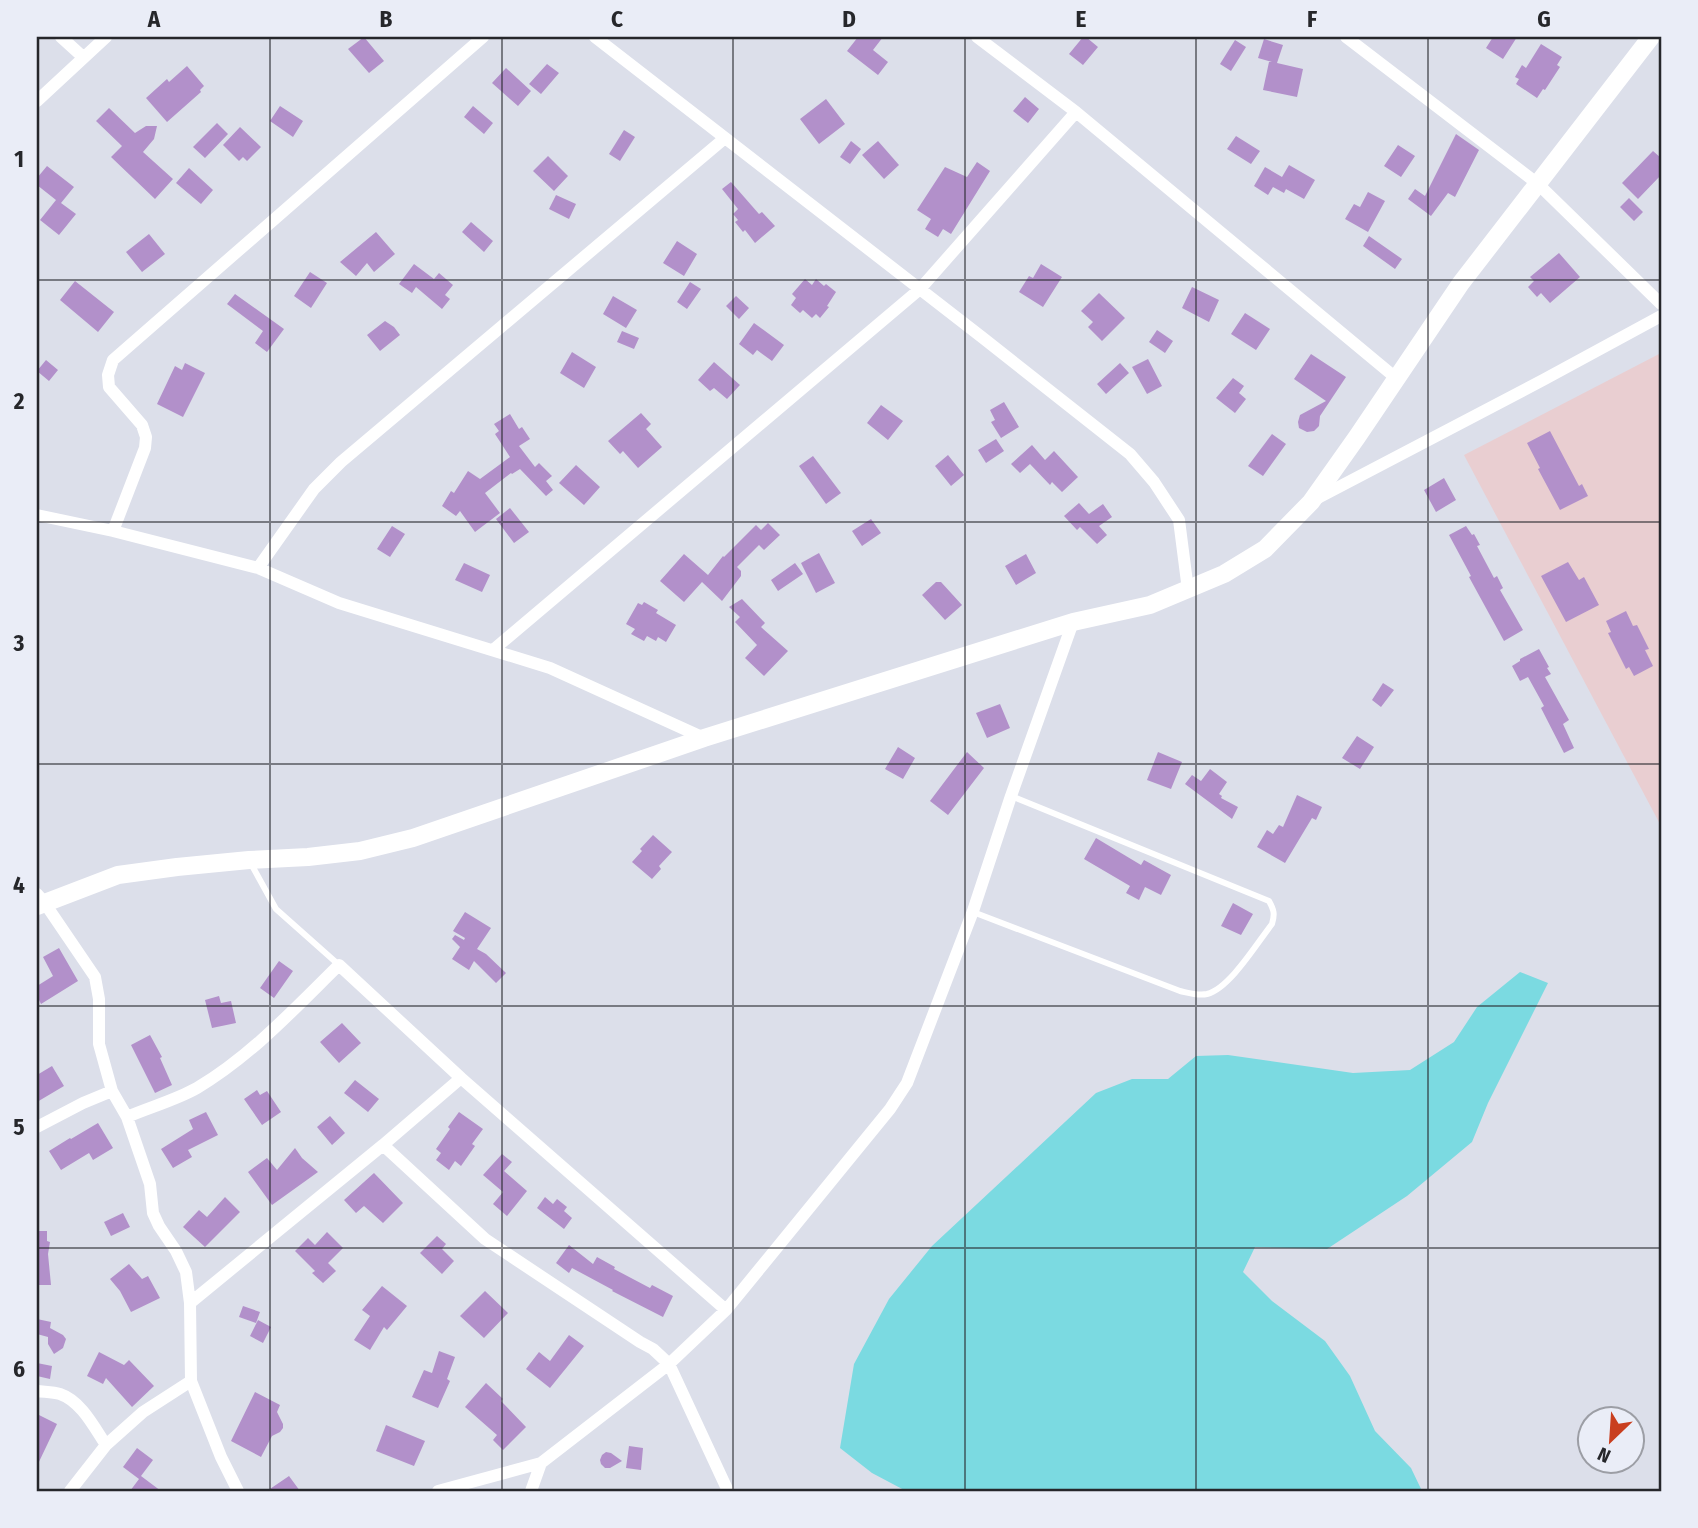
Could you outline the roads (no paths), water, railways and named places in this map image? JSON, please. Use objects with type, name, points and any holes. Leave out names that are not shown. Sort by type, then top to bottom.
[{"type":"street","points":[[61,37],[83,57]]},
{"type":"street","points":[[37,101],[106,37]]},
{"type":"street","points":[[113,531],[145,448],[146,437],[142,425],[109,387],[108,375],[113,360],[483,37]]},
{"type":"street","points":[[595,37],[1130,454],[1154,482],[1179,520],[1188,590]]},
{"type":"street","points":[[977,37],[1076,112],[1396,378]]},
{"type":"street","points":[[1346,37],[1538,184],[1661,304]]},
{"type":"street","points":[[238,1491],[220,1457],[191,1381],[190,1303],[186,1272],[153,1213],[150,1184],[127,1117],[112,1090],[99,1044],[99,999],[95,977],[39,901],[118,876],[177,867],[360,851],[413,838],[704,738],[1073,622],[1150,605],[1224,574],[1265,549],[1311,502],[1461,283],[1651,37]]},
{"type":"street","points":[[493,650],[920,289],[1076,112]]},
{"type":"street","points":[[258,568],[314,489],[341,463],[725,138]]},
{"type":"street","points":[[1311,502],[1661,316]]},
{"type":"street","points":[[37,515],[113,531],[258,568],[339,603],[550,668],[704,738]]},
{"type":"street","points":[[438,1491],[541,1463],[669,1364],[726,1310],[890,1110],[913,1068],[972,911],[1073,622]]},
{"type":"street","points":[[127,1117],[194,1089],[219,1074],[250,1051],[339,965],[461,1078],[726,1310]]},
{"type":"street","points":[[190,1303],[461,1078]]},
{"type":"street","points":[[37,1127],[112,1090]]},
{"type":"street","points":[[383,1145],[485,1239],[653,1349],[669,1364],[727,1491]]},
{"type":"street","points":[[70,1491],[106,1445],[143,1412],[191,1381]]},
{"type":"street","points":[[37,1391],[60,1394],[69,1399],[106,1445]]},
{"type":"street","points":[[531,1491],[541,1463]]},
{"type":"lane","points":[[972,911],[1196,995],[1209,993],[1225,985],[1272,924],[1275,916],[1269,901],[1011,796]]},
{"type":"lane","points":[[248,860],[276,909],[339,965]]},
{"type":"water","points":[[1520,972],[1548,983],[1488,1103],[1472,1142],[1407,1196],[1327,1249],[1255,1247],[1243,1272],[1272,1301],[1325,1341],[1350,1376],[1375,1431],[1411,1468],[1422,1491],[906,1491],[872,1473],[840,1448],[854,1364],[889,1299],[932,1246],[1096,1093],[1132,1079],[1168,1079],[1196,1056],[1228,1055],[1353,1073],[1410,1070],[1454,1042],[1477,1007]]}]
